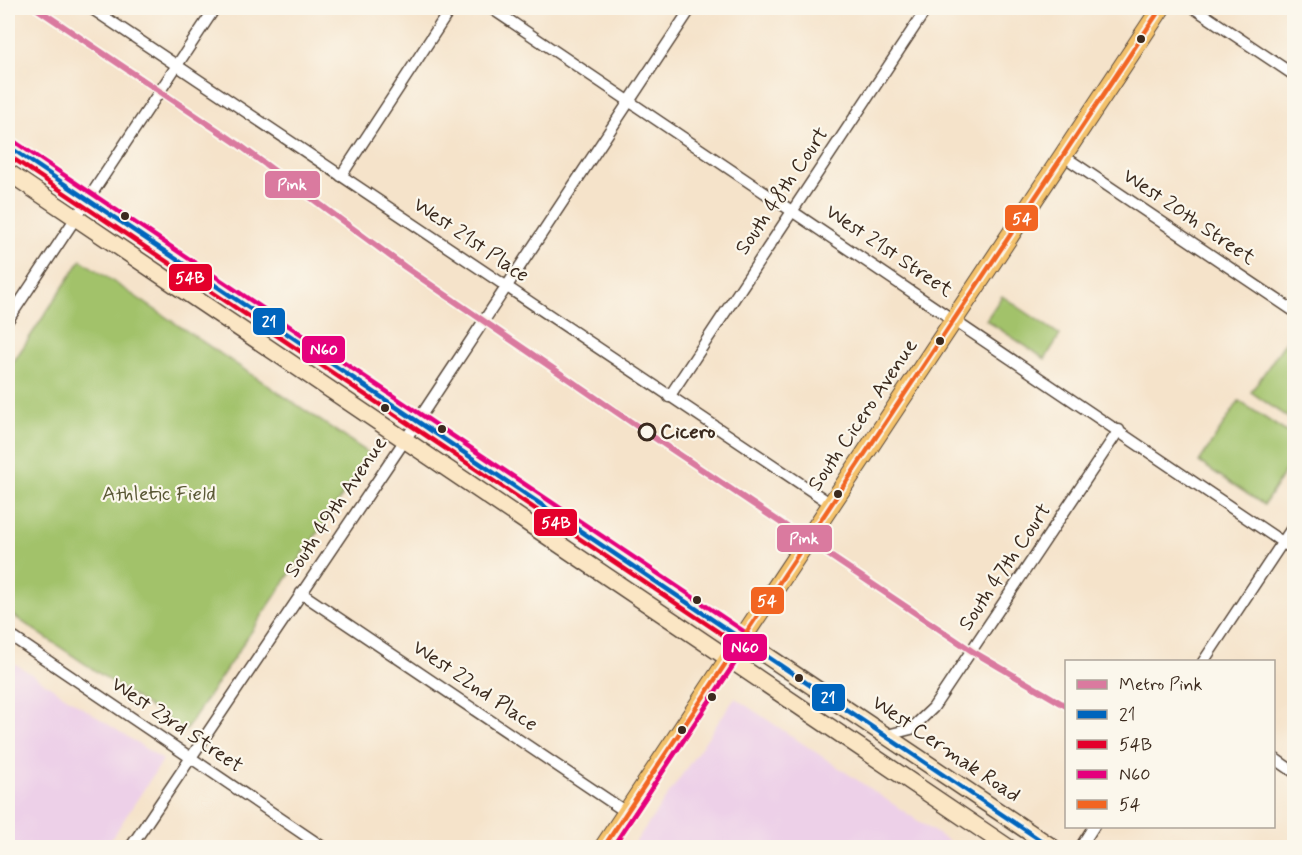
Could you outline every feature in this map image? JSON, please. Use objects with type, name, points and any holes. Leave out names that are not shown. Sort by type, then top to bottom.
[{"type":"main road","name":"South Cicero Avenue","points":[[603,848],[1161,8]]},
{"type":"main road","name":"West Cermak Road","points":[[8,146],[1053,848]]},
{"type":"main road","points":[[8,172],[1009,848]]},
{"type":"street","name":"West 21st Place","points":[[91,8],[831,504]]},
{"type":"street","points":[[8,320],[215,8]]},
{"type":"street","points":[[341,176],[451,8]]},
{"type":"street","name":"West 21st Street","points":[[491,8],[954,318],[1294,550]]},
{"type":"street","name":"South 49th Avenue","points":[[130,848],[405,440],[691,8]]},
{"type":"street","name":"South 48th Court","points":[[669,397],[927,8]]},
{"type":"street","points":[[1194,8],[1294,75]]},
{"type":"street","name":"West 20th Street","points":[[1062,155],[1294,311]]},
{"type":"street","name":"South 47th Court","points":[[887,735],[911,729],[933,708],[1119,430]]},
{"type":"street","points":[[1204,660],[1294,525]]},
{"type":"street","name":"West 22nd Place","points":[[301,593],[626,812]]},
{"type":"street","name":"West 23rd Street","points":[[8,634],[324,848]]},
{"type":"street","points":[[1275,759],[1294,772]]},
{"type":"street","points":[[1080,848],[1093,828]]},
{"type":"shaded area","points":[[8,659],[163,760],[106,847],[8,847]]},
{"type":"shaded area","points":[[735,698],[957,847],[632,847]]},
{"type":"green space","name":"Athletic Field","points":[[81,260],[370,454],[185,731],[8,612],[8,370]]},
{"type":"green space","points":[[1002,296],[1060,335],[1045,359],[986,320]]},
{"type":"green space","points":[[1291,334],[1294,337],[1294,422],[1251,392]]},
{"type":"green space","points":[[1239,401],[1294,437],[1294,457],[1264,505],[1199,462]]},
{"type":"metro line","name":"Pink","points":[[36,8],[238,144],[405,267],[631,422],[972,651],[1065,705]]},
{"type":"transit line","name":"54","points":[[603,848],[1161,8]]},
{"type":"transit line","name":"N60","points":[[12,140],[748,634],[748,643],[612,848]]},
{"type":"transit line","name":"21","points":[[8,146],[1052,848]]},
{"type":"transit line","name":"54B","points":[[8,155],[738,645]]},
{"type":"transit line","name":"54B","points":[[612,848],[748,643]]},
{"type":"place","name":"Cicero","points":[[647,432]]}]
